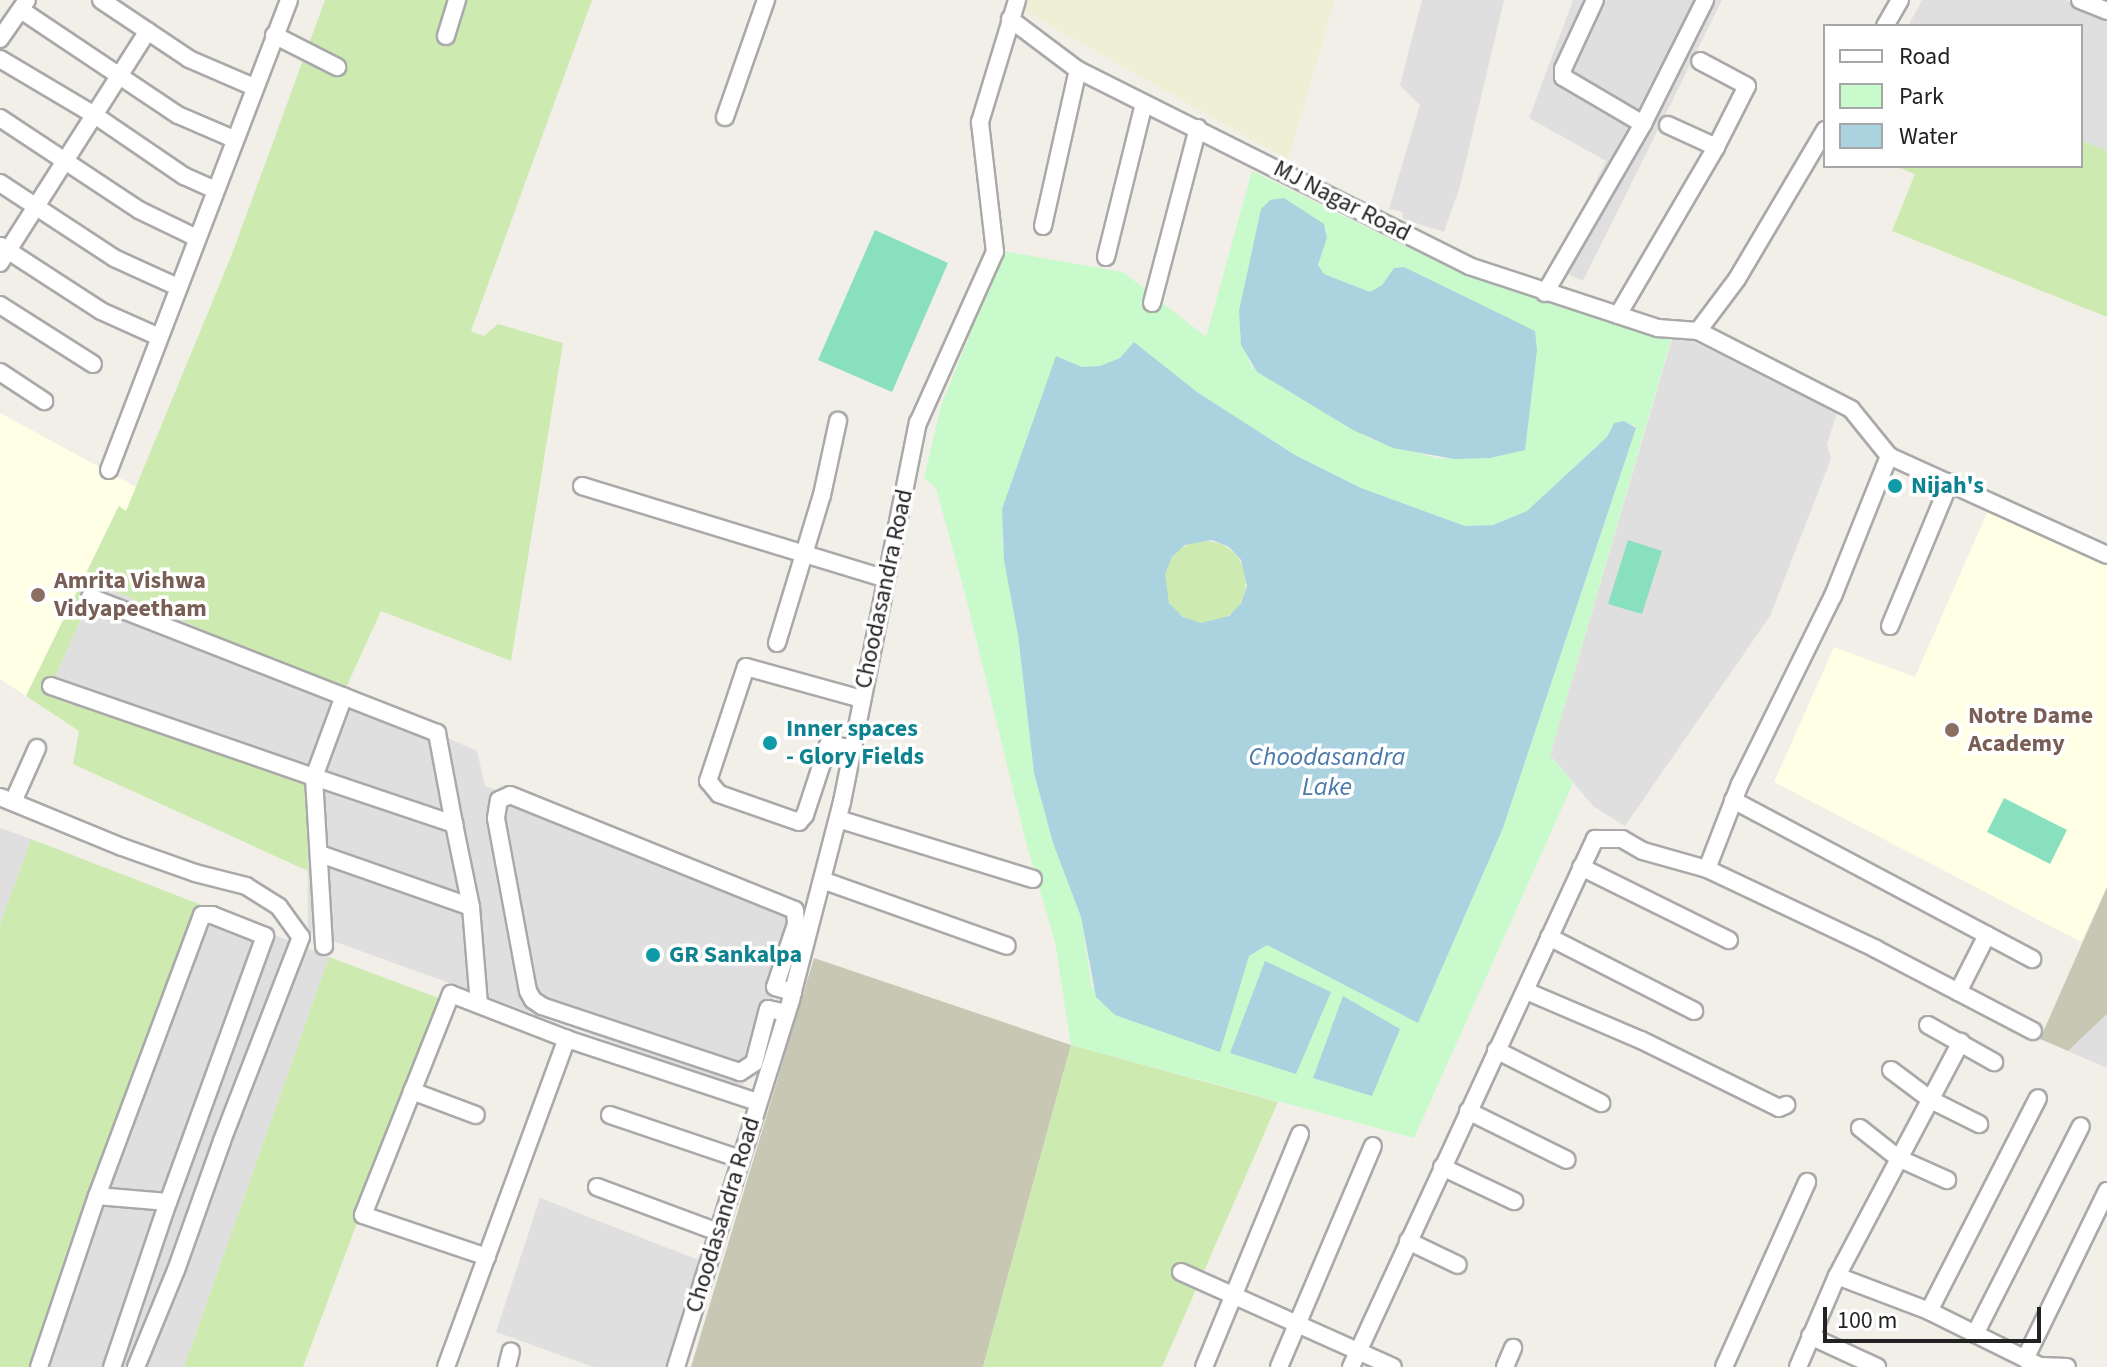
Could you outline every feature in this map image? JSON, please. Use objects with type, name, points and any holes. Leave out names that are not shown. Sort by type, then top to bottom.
[{"type":"street","points":[[101,0],[189,59],[254,87]]},
{"type":"street","points":[[109,470],[289,0]]},
{"type":"street","points":[[446,36],[457,0]]},
{"type":"street","points":[[725,117],[766,0]]},
{"type":"street","name":"Choodasandra Road","points":[[676,1367],[787,1013],[838,819],[852,748],[853,697],[886,579],[918,423],[995,252],[980,122],[1017,0]]},
{"type":"street","points":[[1595,0],[1563,69],[1563,77],[1643,124]]},
{"type":"street","points":[[1545,293],[1643,124],[1705,0]]},
{"type":"street","points":[[1886,24],[1900,0]]},
{"type":"street","points":[[2080,0],[2107,11]]},
{"type":"street","points":[[0,39],[24,5],[178,115],[234,139]]},
{"type":"street","name":"MJ Nagar Road","points":[[1010,19],[1078,70],[1469,266],[1658,328],[1698,331]]},
{"type":"street","points":[[148,31],[69,160],[3,253],[101,311],[159,337]]},
{"type":"street","points":[[274,35],[337,67]]},
{"type":"street","points":[[0,59],[96,116],[158,160],[215,190]]},
{"type":"street","points":[[1618,315],[1716,147],[1747,86],[1700,61]]},
{"type":"street","points":[[1043,226],[1078,70]]},
{"type":"street","points":[[1106,257],[1144,104]]},
{"type":"street","points":[[0,118],[69,160],[139,210],[197,238]]},
{"type":"street","points":[[1668,125],[1716,147]]},
{"type":"street","points":[[1152,303],[1198,128]]},
{"type":"street","points":[[1823,133],[1763,238],[1698,331],[1851,409],[1889,456],[2107,555]]},
{"type":"street","points":[[0,183],[114,258],[178,287]]},
{"type":"street","points":[[0,305],[93,364]]},
{"type":"street","points":[[0,372],[44,401]]},
{"type":"street","points":[[777,643],[804,554],[838,421]]},
{"type":"street","points":[[1707,869],[1733,800],[1833,596],[1889,456]]},
{"type":"street","points":[[1890,626],[1950,482]]},
{"type":"street","points":[[582,486],[679,513],[886,579]]},
{"type":"street","points":[[90,597],[437,733],[471,907],[479,1005]]},
{"type":"street","points":[[852,748],[828,745],[805,815],[799,822],[719,794],[708,781],[746,667],[853,697]]},
{"type":"street","points":[[51,686],[454,824]]},
{"type":"street","points":[[324,946],[314,777],[344,696]]},
{"type":"street","points":[[37,748],[6,800],[122,847],[195,873],[246,886],[279,907],[301,937],[176,1270],[136,1367]]},
{"type":"street","points":[[510,795],[795,910],[797,919],[768,1009],[754,1063],[740,1072],[542,1006],[533,1000],[528,991],[496,818],[499,800],[510,795]]},
{"type":"street","points":[[1733,800],[2032,959]]},
{"type":"street","points":[[838,819],[1033,879]]},
{"type":"street","points":[[1354,1359],[1595,839],[1607,836],[1707,869],[1876,949],[2033,1031]]},
{"type":"street","points":[[320,854],[419,892],[471,907]]},
{"type":"street","points":[[1581,867],[1729,940]]},
{"type":"street","points":[[822,880],[1007,946]]},
{"type":"street","points":[[39,1367],[97,1196],[202,915],[212,915],[265,936],[168,1202],[112,1367]]},
{"type":"street","points":[[1958,992],[1987,935]]},
{"type":"street","points":[[1549,937],[1694,1011]]},
{"type":"street","points":[[775,987],[793,992]]},
{"type":"street","points":[[1526,991],[1641,1040],[1779,1108],[1786,1105]]},
{"type":"street","points":[[487,1257],[363,1215],[451,994],[567,1039],[757,1102]]},
{"type":"street","points":[[768,1009],[787,1013]]},
{"type":"street","points":[[1928,1025],[1994,1062]]},
{"type":"street","points":[[446,1367],[567,1039]]},
{"type":"street","points":[[1798,1367],[1837,1276],[1961,1042]]},
{"type":"street","points":[[1496,1050],[1601,1103]]},
{"type":"street","points":[[1891,1070],[1931,1100],[1979,1124]]},
{"type":"street","points":[[412,1091],[476,1115]]},
{"type":"street","points":[[1929,1311],[2038,1098]]},
{"type":"street","points":[[1468,1111],[1567,1160]]},
{"type":"street","points":[[610,1115],[740,1159]]},
{"type":"street","points":[[1975,1334],[2081,1126]]},
{"type":"street","points":[[1860,1128],[1898,1158],[1947,1180]]},
{"type":"street","points":[[1204,1367],[1300,1134]]},
{"type":"street","points":[[1279,1367],[1373,1146]]},
{"type":"street","points":[[1442,1167],[1514,1201]]},
{"type":"street","points":[[1724,1367],[1807,1182]]},
{"type":"street","points":[[597,1187],[718,1232]]},
{"type":"street","points":[[2035,1364],[2107,1191]]},
{"type":"street","points":[[97,1196],[168,1202]]},
{"type":"street","points":[[1408,1241],[1458,1265]]},
{"type":"street","points":[[1181,1272],[1296,1327],[1354,1359],[1393,1367]]},
{"type":"street","points":[[1837,1276],[1929,1311],[2035,1364],[2067,1367]]},
{"type":"street","points":[[1810,1336],[1877,1367]]},
{"type":"street","points":[[1505,1367],[1513,1348]]},
{"type":"shaded area","points":[[1029,0],[1335,0],[1288,160],[1024,11]]},
{"type":"shaded area","points":[[1422,0],[1504,0],[1460,186],[1444,232],[1403,219],[1403,212],[1389,209],[1420,105],[1400,85]]},
{"type":"shaded area","points":[[1573,0],[1722,0],[1583,281],[1553,267],[1606,161],[1529,118]]},
{"type":"shaded area","points":[[1922,0],[2065,0],[2107,17],[2107,151],[2083,141],[2083,24],[1909,24]]},
{"type":"shaded area","points":[[1674,332],[1837,413],[1827,444],[1831,459],[1770,616],[1625,826],[1593,806],[1550,755]]},
{"type":"shaded area","name":"Amrita Vishwa Vidyapeetham","points":[[0,413],[136,487],[126,512],[118,507],[26,696],[0,679]]},
{"type":"shaded area","name":"Notre Dame Academy","points":[[1991,504],[2107,561],[2107,887],[2081,942],[1774,782],[1834,647],[1915,677]]},
{"type":"shaded area","points":[[97,583],[477,751],[485,786],[804,904],[742,1089],[308,932],[307,778],[51,686]]},
{"type":"shaded area","points":[[0,828],[31,839],[0,925]]},
{"type":"shaded area","points":[[2107,887],[2107,1014],[2068,1051],[2040,1039]]},
{"type":"shaded area","points":[[199,904],[329,957],[184,1367],[32,1367]]},
{"type":"shaded area","points":[[814,958],[1071,1045],[983,1367],[691,1367]]},
{"type":"shaded area","points":[[2107,1014],[2107,1068],[2068,1051]]},
{"type":"shaded area","points":[[540,1198],[701,1261],[668,1367],[593,1367],[496,1332]]},
{"type":"green space","points":[[325,0],[592,0],[471,331],[484,336],[498,324],[563,343],[511,661],[381,611],[344,692],[97,583],[51,686],[307,778],[308,871],[73,764],[79,731],[26,696],[119,506],[126,511],[232,254]]},
{"type":"green space","points":[[2083,141],[2107,151],[2107,317],[1892,231],[1915,174],[1899,168],[2083,168]]},
{"type":"green space","points":[[1252,171],[1411,249],[1559,307],[1672,336],[1550,755],[1573,783],[1414,1138],[1071,1045],[1055,942],[1026,842],[964,590],[936,488],[924,478],[941,406],[1003,251],[1123,272],[1206,337]],"holes":[[[1326,227],[1327,238],[1318,265],[1324,274],[1370,292],[1382,285],[1394,268],[1490,458],[1436,458],[1372,440],[1257,372],[1250,364],[1239,334]],[[1135,343],[1197,392],[1295,455],[1361,488],[1465,526],[1493,525],[1527,511],[1608,437],[1611,427],[1633,424],[1636,428],[1503,828],[1418,1023],[1267,945],[1249,956],[1092,988],[1081,917],[1053,843],[1034,773],[1018,635],[1002,541],[1057,356],[1082,367],[1101,366],[1120,358]]]},
{"type":"green space","points":[[875,230],[948,263],[892,392],[818,360]]},
{"type":"green space","points":[[1628,540],[1662,551],[1642,614],[1608,604]]},
{"type":"green space","points":[[1197,541],[1213,541],[1228,548],[1239,559],[1246,582],[1243,598],[1234,611],[1213,623],[1197,623],[1182,616],[1171,605],[1164,590],[1164,574],[1171,559],[1182,548]]},
{"type":"green space","points":[[2004,798],[2067,830],[2050,864],[1987,832]]},
{"type":"green space","points":[[31,839],[199,904],[31,1367],[0,1367],[0,925]]},
{"type":"green space","points":[[329,957],[441,999],[303,1367],[184,1367]]},
{"type":"green space","points":[[1071,1045],[1278,1102],[1162,1367],[983,1367]]},
{"type":"water","points":[[1284,198],[1324,224],[1327,238],[1318,265],[1324,274],[1370,292],[1382,285],[1394,268],[1404,267],[1535,331],[1537,350],[1525,450],[1490,458],[1454,459],[1393,448],[1353,430],[1257,372],[1241,345],[1239,311],[1261,209],[1270,200]]},
{"type":"water","name":"Choodasandra Lake","points":[[1134,342],[1197,392],[1295,455],[1361,488],[1465,526],[1493,525],[1527,511],[1607,437],[1614,423],[1624,421],[1636,428],[1503,828],[1418,1023],[1267,945],[1249,956],[1220,1052],[1115,1015],[1096,997],[1081,917],[1053,843],[1034,773],[1018,635],[1004,560],[1002,509],[1056,356],[1082,367],[1100,366],[1120,358]],"holes":[[[1212,540],[1229,547],[1241,560],[1247,586],[1241,603],[1229,616],[1201,623],[1183,617],[1169,603],[1165,574],[1172,557],[1185,545]]]},
{"type":"water","points":[[1265,961],[1331,992],[1296,1074],[1230,1053]]},
{"type":"water","points":[[1343,996],[1400,1029],[1372,1096],[1313,1078]]},
{"type":"place","name":"Nijah's","points":[[1895,486]]},
{"type":"place","name":"Amrita Vishwa Vidyapeetham","points":[[38,595]]},
{"type":"place","name":"Notre Dame Academy","points":[[1952,730]]},
{"type":"place","name":"Inner spaces - Glory Fields","points":[[770,743]]},
{"type":"place","name":"GR Sankalpa","points":[[653,955]]}]
